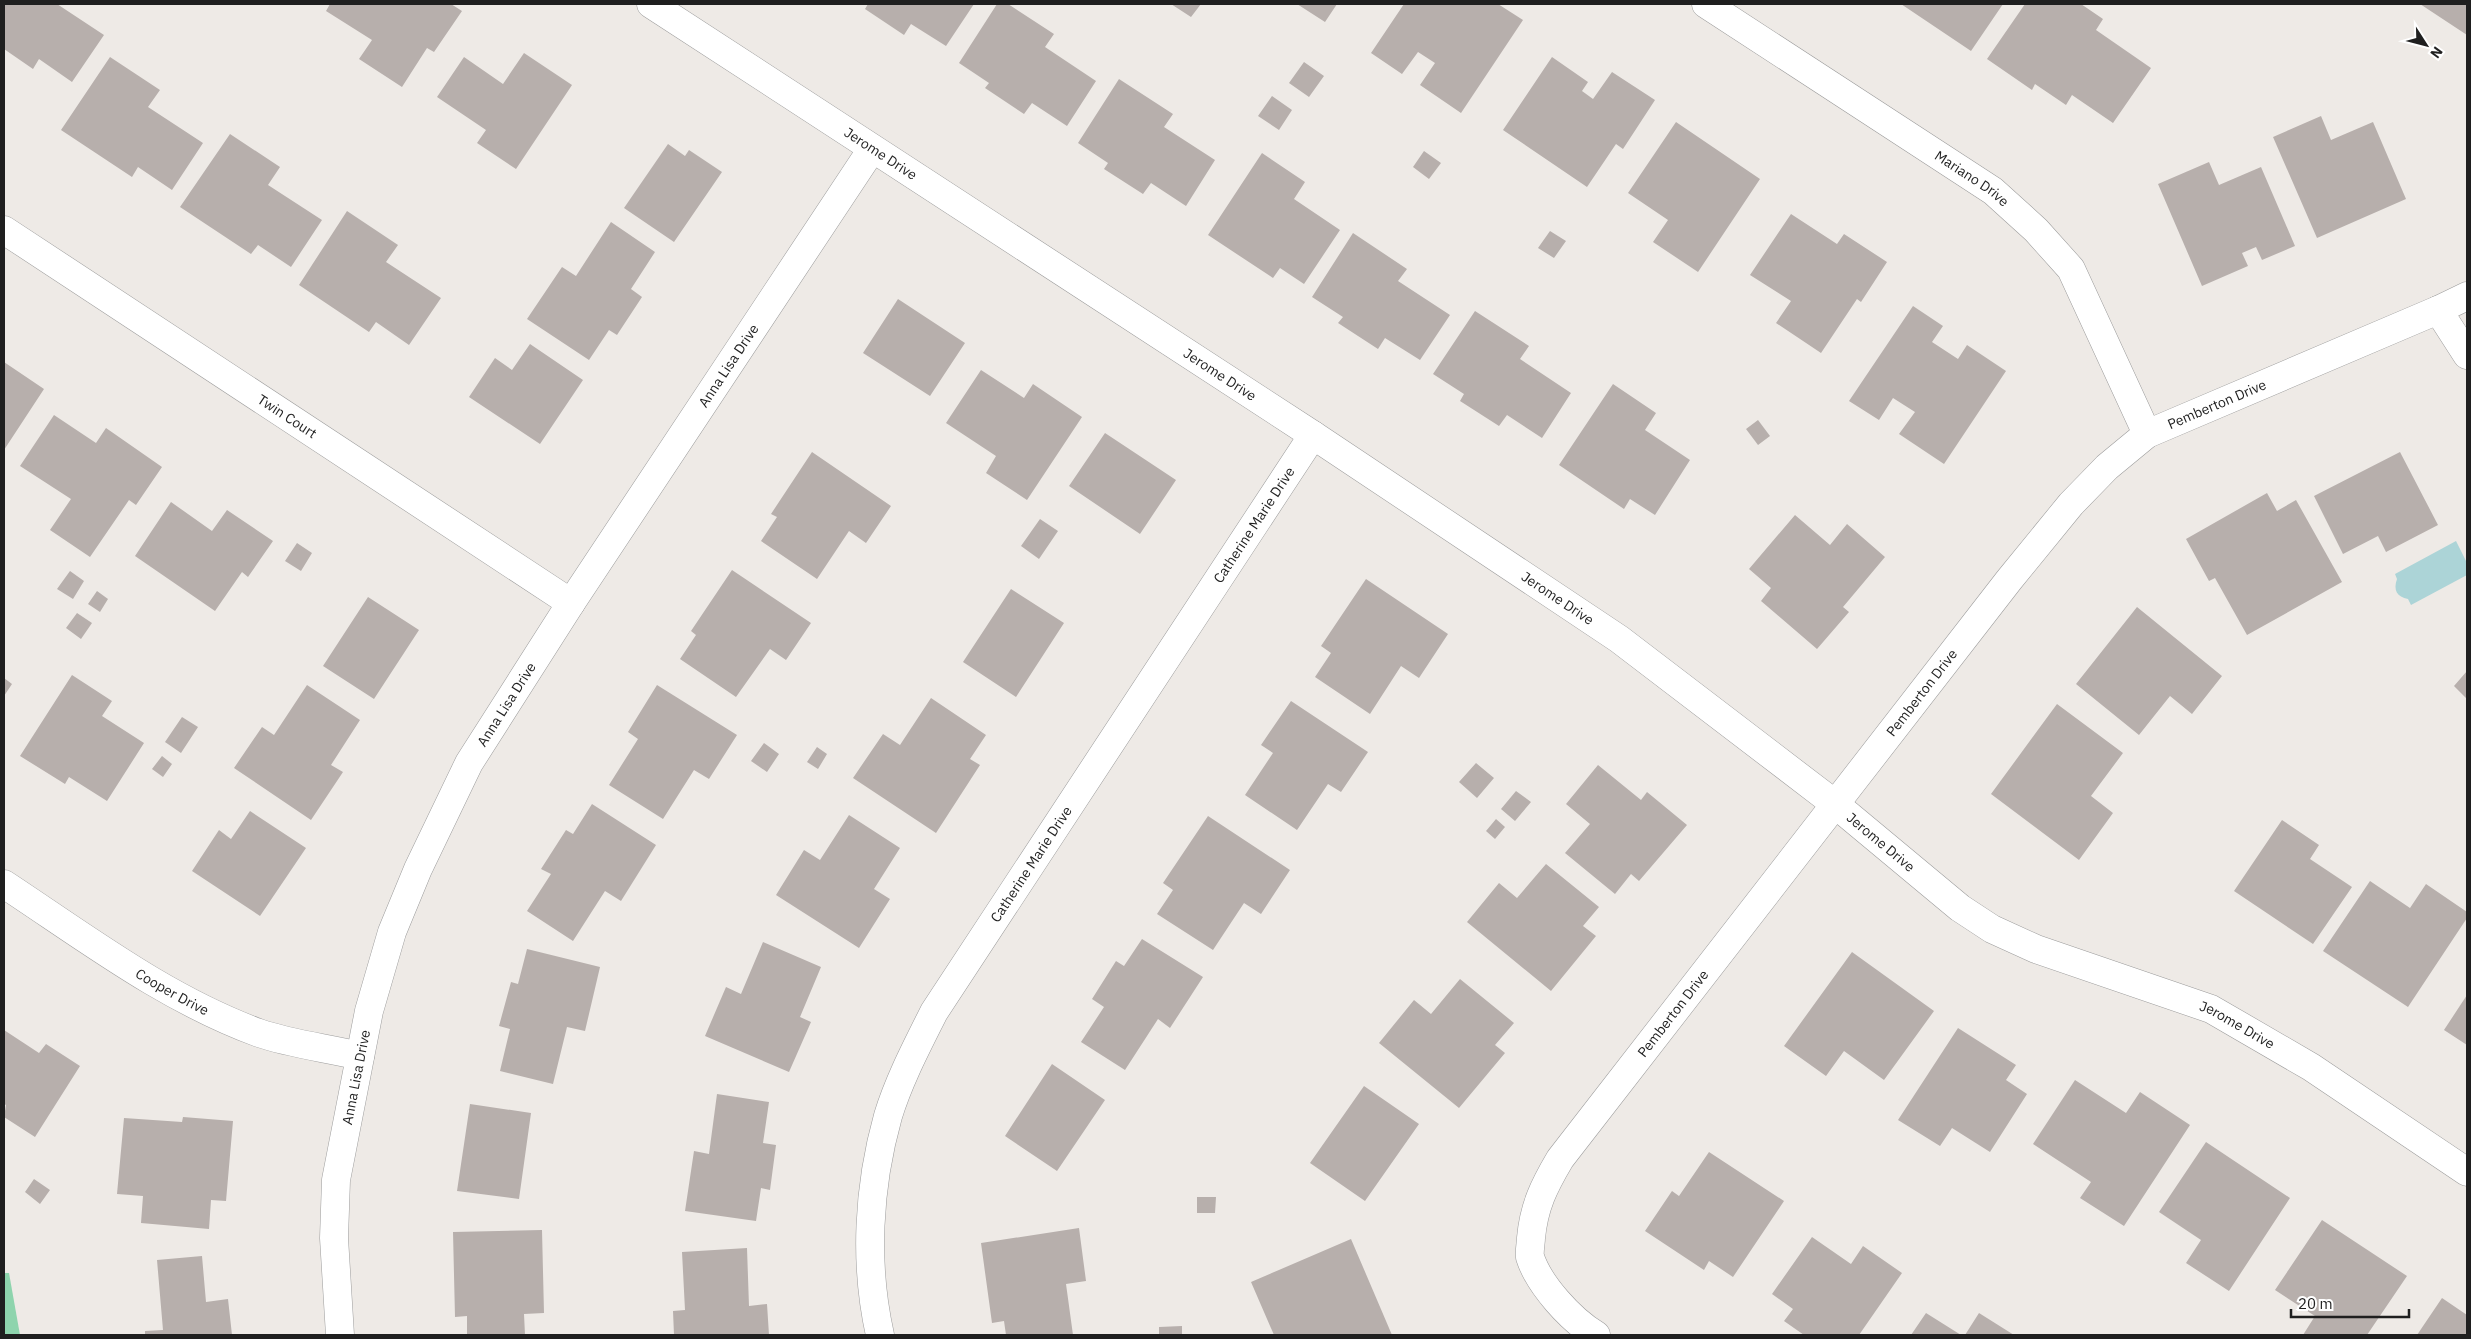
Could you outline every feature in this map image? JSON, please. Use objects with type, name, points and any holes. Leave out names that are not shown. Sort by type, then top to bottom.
[{"type":"street","name":"Jerome Drive","points":[[652,4],[1313,435],[1619,639],[1835,804],[1960,908],[1992,929],[2036,950],[2211,1009],[2311,1066],[2467,1172]]},
{"type":"street","name":"Mariano Drive","points":[[1706,4],[1993,191],[2036,230],[2071,268],[2147,434]]},
{"type":"street","name":"Anna Lisa Drive","points":[[340,1335],[334,1238],[336,1180],[360,1056],[369,1011],[392,932],[441,818],[469,763],[571,603],[872,149]]},
{"type":"street","name":"Twin Court","points":[[4,230],[571,603]]},
{"type":"street","name":"Pemberton Drive","points":[[1596,1335],[1568,1314],[1550,1292],[1530,1256],[1532,1223],[1541,1192],[1560,1160],[2070,504],[2107,467],[2147,434],[2467,296]]},
{"type":"street","points":[[2438,310],[2467,355]]},
{"type":"street","name":"Catherine Marie Drive","points":[[880,1335],[869,1245],[877,1171],[888,1116],[910,1059],[934,1012],[1313,435]]},
{"type":"street","name":"Cooper Drive","points":[[4,884],[124,964],[188,1002],[261,1033],[360,1056]]},
{"type":"green space","points":[[4,1273],[9,1273],[20,1335],[4,1335]]},
{"type":"water","points":[[2456,541],[2467,563],[2467,575],[2411,605],[2408,599],[2399,595],[2396,590],[2397,579],[2395,574]]},
{"type":"building","points":[[4,4],[57,4],[104,35],[72,82],[39,59],[33,69],[4,49]]},
{"type":"building","points":[[330,4],[451,4],[462,11],[434,52],[427,48],[402,87],[359,59],[372,40],[326,11]]},
{"type":"building","points":[[868,4],[974,4],[946,46],[911,24],[904,35],[865,9]]},
{"type":"building","points":[[997,4],[1008,4],[1054,34],[1045,47],[1096,81],[1067,126],[1032,103],[1024,114],[985,88],[989,83],[959,63]]},
{"type":"building","points":[[1171,4],[1201,4],[1191,17]]},
{"type":"building","points":[[1297,4],[1337,4],[1325,22]]},
{"type":"building","points":[[1404,4],[1498,4],[1523,20],[1461,113],[1420,85],[1435,63],[1418,52],[1402,74],[1371,53]]},
{"type":"building","points":[[1901,4],[2003,4],[1971,51]]},
{"type":"building","points":[[2025,4],[2081,4],[2103,19],[2096,30],[2151,68],[2113,123],[2072,95],[2066,105],[2035,84],[2032,90],[1987,59]]},
{"type":"building","points":[[2420,4],[2467,4],[2467,35]]},
{"type":"building","points":[[524,53],[572,85],[516,169],[477,143],[486,130],[437,97],[464,57],[503,84]]},
{"type":"building","points":[[110,57],[160,90],[148,107],[203,143],[172,190],[138,167],[132,177],[61,130]]},
{"type":"building","points":[[1552,57],[1588,82],[1582,91],[1593,99],[1612,72],[1655,100],[1623,149],[1616,144],[1587,187],[1503,130]]},
{"type":"building","points":[[1304,62],[1324,76],[1309,97],[1289,83]]},
{"type":"building","points":[[1119,79],[1173,114],[1164,127],[1215,160],[1186,206],[1151,183],[1143,194],[1104,169],[1108,163],[1078,143]]},
{"type":"building","points":[[1272,96],[1292,110],[1279,130],[1258,116]]},
{"type":"building","points":[[2321,116],[2331,140],[2373,122],[2406,199],[2317,238],[2273,137]]},
{"type":"building","points":[[1676,122],[1760,179],[1698,272],[1653,242],[1668,220],[1628,193]]},
{"type":"building","points":[[230,134],[280,167],[268,185],[322,220],[291,267],[258,245],[251,254],[180,207]]},
{"type":"building","points":[[668,144],[685,156],[689,150],[722,172],[674,242],[624,208]]},
{"type":"building","points":[[1424,151],[1441,163],[1429,179],[1413,167]]},
{"type":"building","points":[[1262,153],[1305,182],[1294,199],[1340,230],[1304,284],[1280,268],[1273,278],[1208,235]]},
{"type":"building","points":[[2209,162],[2219,185],[2261,167],[2295,246],[2262,260],[2256,247],[2242,253],[2248,266],[2202,286],[2158,184]]},
{"type":"building","points":[[347,211],[398,245],[386,262],[441,298],[409,345],[376,322],[369,332],[299,285]]},
{"type":"building","points":[[1791,214],[1837,244],[1844,234],[1887,262],[1861,302],[1857,299],[1821,353],[1776,323],[1791,301],[1750,275]]},
{"type":"building","points":[[611,222],[655,252],[631,289],[642,297],[617,335],[609,330],[589,360],[527,319],[562,267],[576,276]]},
{"type":"building","points":[[1550,231],[1566,241],[1554,258],[1538,248]]},
{"type":"building","points":[[1353,233],[1407,269],[1398,281],[1450,315],[1420,360],[1385,338],[1378,349],[1338,323],[1343,317],[1312,297]]},
{"type":"building","points":[[898,299],[965,343],[930,396],[863,353]]},
{"type":"building","points":[[1913,306],[1943,326],[1932,342],[1958,359],[1967,345],[2006,371],[1944,464],[1899,434],[1915,412],[1893,398],[1879,420],[1849,401]]},
{"type":"building","points":[[1475,311],[1529,346],[1520,359],[1571,393],[1542,438],[1507,415],[1499,426],[1460,401],[1464,394],[1433,374]]},
{"type":"building","points":[[530,344],[583,380],[540,444],[469,397],[495,358],[512,370]]},
{"type":"building","points":[[4,362],[44,389],[4,450]]},
{"type":"building","points":[[981,370],[1024,398],[1033,384],[1082,417],[1027,500],[986,473],[996,456],[946,423]]},
{"type":"building","points":[[1613,384],[1656,413],[1645,430],[1690,460],[1655,515],[1630,499],[1624,509],[1559,465]]},
{"type":"building","points":[[54,415],[96,443],[106,428],[162,467],[136,505],[129,500],[90,557],[50,530],[71,499],[20,466]]},
{"type":"building","points":[[1758,420],[1770,436],[1758,445],[1746,429]]},
{"type":"building","points":[[1105,433],[1176,480],[1140,534],[1069,486]]},
{"type":"building","points":[[812,452],[891,506],[866,543],[849,531],[817,579],[761,541],[777,517],[771,514]]},
{"type":"building","points":[[2400,452],[2438,525],[2386,552],[2378,536],[2343,554],[2314,496]]},
{"type":"building","points":[[2267,493],[2277,511],[2296,500],[2342,582],[2247,635],[2215,578],[2209,581],[2186,539]]},
{"type":"building","points":[[171,502],[212,531],[227,510],[273,541],[248,577],[242,572],[215,611],[135,556]]},
{"type":"building","points":[[1795,515],[1830,545],[1847,524],[1885,557],[1843,607],[1849,612],[1817,649],[1761,601],[1771,588],[1749,569]]},
{"type":"building","points":[[1040,519],[1058,531],[1039,559],[1021,546]]},
{"type":"building","points":[[297,543],[312,553],[301,571],[285,561]]},
{"type":"building","points":[[732,570],[811,623],[786,660],[770,649],[736,697],[680,659],[696,635],[691,631]]},
{"type":"building","points":[[70,571],[84,581],[73,599],[57,589]]},
{"type":"building","points":[[1366,579],[1448,634],[1419,678],[1401,666],[1370,714],[1315,677],[1331,653],[1321,646]]},
{"type":"building","points":[[1011,589],[1064,623],[1016,697],[963,662]]},
{"type":"building","points":[[97,591],[108,599],[100,612],[88,604]]},
{"type":"building","points":[[368,597],[419,630],[374,699],[323,666]]},
{"type":"building","points":[[2137,607],[2222,676],[2192,714],[2170,696],[2139,735],[2076,684]]},
{"type":"building","points":[[77,613],[92,623],[81,639],[66,628]]},
{"type":"building","points":[[2467,671],[2467,699],[2454,686]]},
{"type":"building","points":[[72,675],[112,701],[102,716],[144,743],[107,801],[69,777],[65,784],[20,756]]},
{"type":"building","points":[[4,678],[12,684],[4,696]]},
{"type":"building","points":[[307,685],[360,720],[331,765],[343,772],[311,820],[234,768],[262,727],[274,735]]},
{"type":"building","points":[[657,685],[737,735],[709,779],[694,770],[663,819],[609,785],[638,739],[628,732]]},
{"type":"building","points":[[931,698],[986,735],[970,759],[980,765],[936,833],[853,778],[883,734],[900,745]]},
{"type":"building","points":[[1291,701],[1368,752],[1341,792],[1328,784],[1297,830],[1245,795],[1273,753],[1261,745]]},
{"type":"building","points":[[2057,704],[2123,753],[2091,796],[2113,813],[2079,860],[1991,794]]},
{"type":"building","points":[[182,717],[198,727],[181,753],[165,742]]},
{"type":"building","points":[[764,743],[779,754],[767,772],[751,761]]},
{"type":"building","points":[[817,747],[827,754],[818,769],[807,762]]},
{"type":"building","points":[[162,756],[172,764],[163,777],[152,769]]},
{"type":"building","points":[[1476,763],[1494,778],[1477,798],[1459,782]]},
{"type":"building","points":[[1598,765],[1641,800],[1647,792],[1687,825],[1639,881],[1631,874],[1615,894],[1565,853],[1590,824],[1566,804]]},
{"type":"building","points":[[1516,791],[1531,802],[1515,821],[1501,809]]},
{"type":"building","points":[[592,804],[656,845],[621,901],[605,891],[573,941],[527,911],[551,874],[541,869],[566,830],[573,834]]},
{"type":"building","points":[[250,811],[306,848],[260,916],[192,871],[219,830],[231,839]]},
{"type":"building","points":[[849,815],[900,848],[874,889],[890,899],[859,948],[776,895],[804,850],[820,860]]},
{"type":"building","points":[[1208,816],[1290,870],[1261,914],[1244,903],[1213,950],[1157,914],[1173,890],[1163,883]]},
{"type":"building","points":[[1496,819],[1505,827],[1495,839],[1486,831]]},
{"type":"building","points":[[2282,820],[2319,845],[2310,859],[2352,887],[2313,944],[2234,891]]},
{"type":"building","points":[[1546,864],[1599,907],[1583,926],[1596,936],[1551,991],[1467,922],[1499,883],[1517,898]]},
{"type":"building","points":[[2370,881],[2410,908],[2426,884],[2467,912],[2467,918],[2408,1007],[2323,951]]},
{"type":"building","points":[[1142,939],[1203,977],[1170,1028],[1158,1019],[1125,1070],[1081,1042],[1104,1007],[1092,999],[1116,961],[1124,966]]},
{"type":"building","points":[[763,942],[821,967],[800,1017],[811,1022],[789,1072],[705,1036],[726,987],[741,994]]},
{"type":"building","points":[[527,949],[600,967],[585,1031],[567,1027],[553,1084],[500,1071],[510,1029],[499,1026],[511,982],[518,984]]},
{"type":"building","points":[[1852,952],[1934,1011],[1884,1080],[1844,1051],[1826,1076],[1784,1046]]},
{"type":"building","points":[[1460,979],[1514,1023],[1495,1045],[1505,1053],[1459,1108],[1379,1043],[1414,1000],[1431,1014]]},
{"type":"building","points":[[2467,995],[2467,1045],[2444,1030]]},
{"type":"building","points":[[1958,1028],[2016,1065],[2006,1080],[2027,1094],[1990,1152],[1952,1128],[1940,1146],[1898,1120]]},
{"type":"building","points":[[4,1030],[39,1053],[46,1044],[80,1066],[35,1137],[4,1117],[6,1105],[4,1104]]},
{"type":"building","points":[[1052,1064],[1105,1100],[1057,1171],[1005,1136]]},
{"type":"building","points":[[2075,1080],[2126,1113],[2140,1092],[2190,1125],[2124,1226],[2080,1198],[2091,1182],[2033,1144]]},
{"type":"building","points":[[1364,1086],[1419,1124],[1365,1201],[1310,1163]]},
{"type":"building","points":[[717,1094],[769,1102],[763,1143],[776,1145],[770,1190],[761,1188],[756,1221],[685,1211],[694,1151],[709,1154]]},
{"type":"building","points":[[470,1104],[531,1113],[519,1199],[457,1191]]},
{"type":"building","points":[[183,1117],[233,1121],[226,1201],[211,1200],[209,1229],[141,1223],[143,1196],[117,1194],[124,1118],[182,1122]]},
{"type":"building","points":[[2206,1142],[2290,1198],[2229,1291],[2186,1263],[2201,1240],[2159,1212]]},
{"type":"building","points":[[1709,1152],[1784,1201],[1733,1277],[1709,1261],[1704,1270],[1645,1231],[1672,1191],[1679,1196]]},
{"type":"building","points":[[34,1179],[50,1190],[40,1204],[25,1192]]},
{"type":"building","points":[[1197,1197],[1216,1197],[1215,1213],[1197,1213]]},
{"type":"building","points":[[2322,1220],[2407,1276],[2367,1335],[2303,1335],[2315,1316],[2275,1290]]},
{"type":"building","points":[[1079,1228],[1086,1281],[1066,1284],[1073,1335],[1006,1335],[1004,1321],[992,1323],[981,1243]]},
{"type":"building","points":[[542,1230],[544,1313],[524,1314],[525,1335],[467,1335],[467,1316],[455,1317],[453,1232]]},
{"type":"building","points":[[1812,1237],[1851,1264],[1863,1246],[1902,1273],[1859,1335],[1804,1335],[1784,1321],[1793,1309],[1772,1294]]},
{"type":"building","points":[[1351,1239],[1392,1335],[1274,1335],[1251,1282]]},
{"type":"building","points":[[747,1248],[749,1306],[767,1304],[769,1335],[674,1335],[673,1311],[685,1310],[682,1252]]},
{"type":"building","points":[[202,1256],[206,1302],[228,1299],[232,1335],[145,1335],[145,1331],[163,1330],[157,1260]]},
{"type":"building","points":[[2442,1298],[2467,1315],[2467,1335],[2417,1335]]},
{"type":"building","points":[[1926,1313],[1961,1335],[1911,1335]]},
{"type":"building","points":[[1979,1313],[2014,1335],[1965,1335]]},
{"type":"building","points":[[1182,1326],[1182,1335],[1159,1335],[1159,1327]]}]
